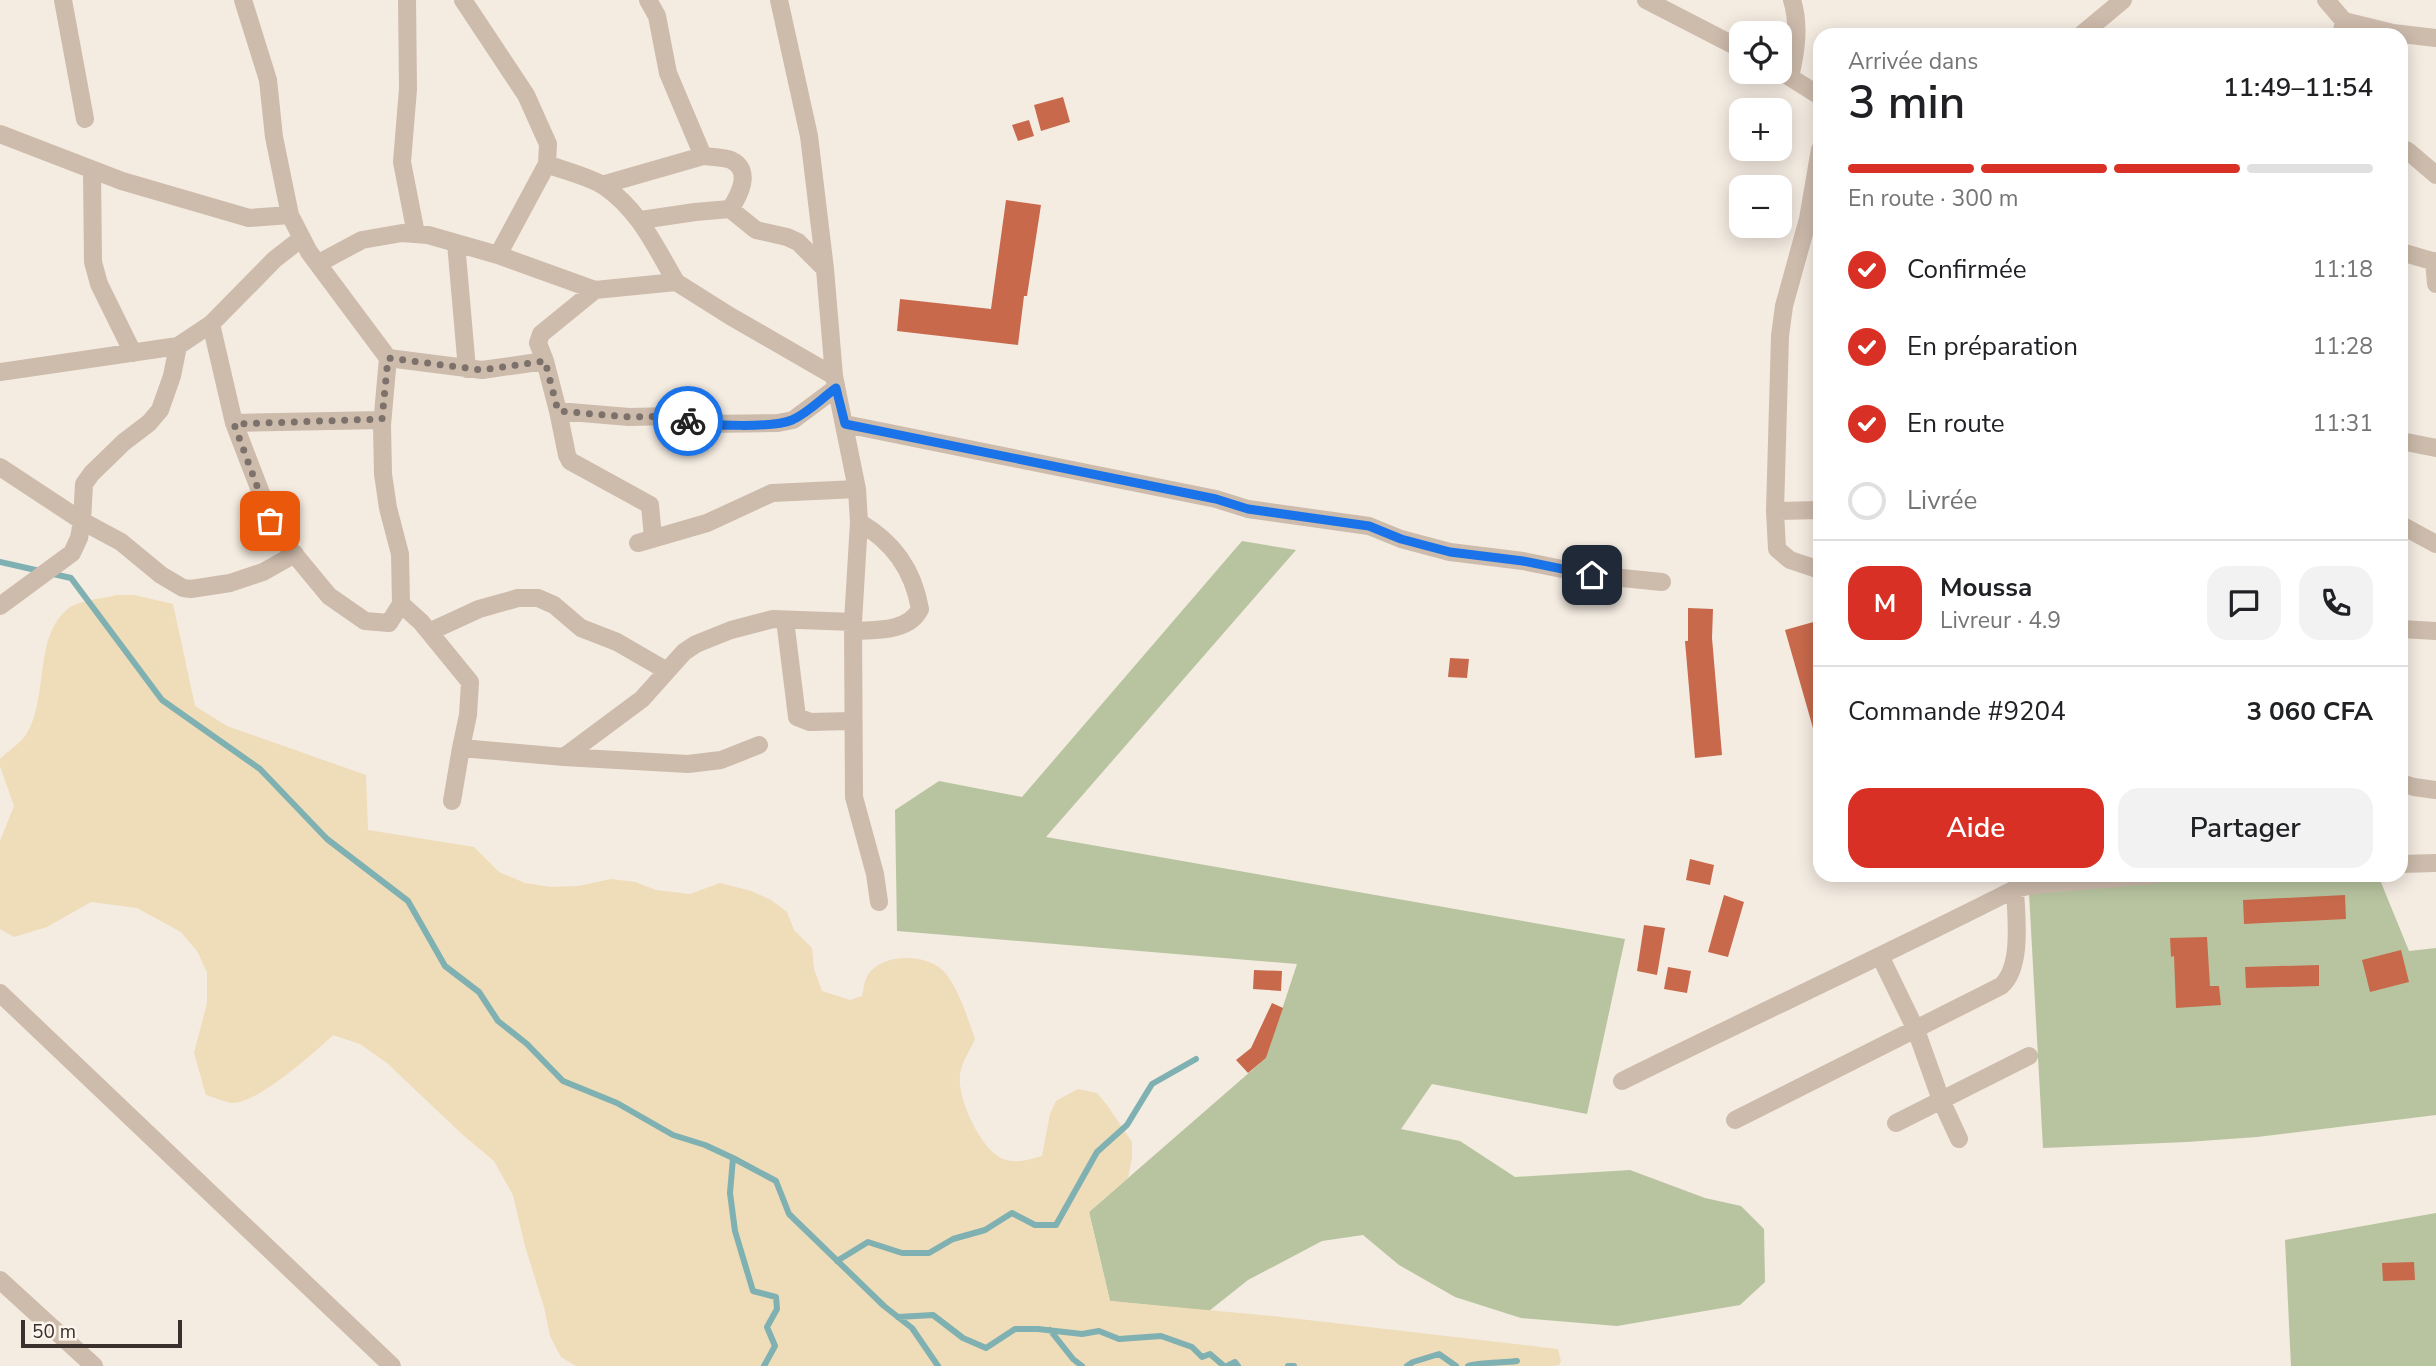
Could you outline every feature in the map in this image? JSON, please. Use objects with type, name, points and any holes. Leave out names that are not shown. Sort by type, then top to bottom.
[{"type":"street","points":[[63,0],[85,119]]},
{"type":"street","points":[[211,324],[234,424],[276,532],[329,596],[365,621],[389,624],[401,604],[400,554],[388,508],[383,474],[382,419],[388,358],[319,263],[290,215],[274,137],[268,80],[243,0]]},
{"type":"street","points":[[407,0],[408,89],[402,162],[416,234]]},
{"type":"street","points":[[463,0],[526,95],[548,144],[547,164],[498,255]]},
{"type":"street","points":[[648,0],[657,16],[667,73],[703,156]]},
{"type":"street","points":[[779,0],[809,136],[835,382],[857,489],[859,522],[853,626],[852,721],[854,797],[880,902]]},
{"type":"street","points":[[1646,0],[1729,43]]},
{"type":"street","points":[[1792,0],[1796,27],[1795,57],[1792,62]]},
{"type":"street","points":[[2093,28],[2123,0]]},
{"type":"street","points":[[2326,0],[2342,28]]},
{"type":"street","points":[[2408,35],[2436,38]]},
{"type":"street","points":[[1792,78],[1813,92]]},
{"type":"street","points":[[0,134],[122,181],[250,218],[290,215]]},
{"type":"street","points":[[2408,151],[2436,175]]},
{"type":"street","points":[[602,185],[703,156],[731,160],[743,174],[743,185],[740,195],[730,209]]},
{"type":"street","points":[[547,164],[602,185],[641,220],[676,282],[835,382]]},
{"type":"street","points":[[92,170],[93,262],[99,284],[133,353]]},
{"type":"street","points":[[1813,190],[1808,219],[1786,297],[1780,336],[1775,511],[1777,549],[1790,560],[1813,568]]},
{"type":"street","points":[[641,220],[730,209],[756,230],[787,236],[797,242],[825,270]]},
{"type":"street","points":[[1808,219],[1813,225]]},
{"type":"street","points":[[319,263],[362,240],[402,233],[456,243],[498,255],[595,290],[676,282]]},
{"type":"street","points":[[0,372],[178,346],[211,324],[275,258],[302,238]]},
{"type":"street","points":[[456,243],[467,369]]},
{"type":"street","points":[[2408,254],[2435,261],[2436,284]]},
{"type":"street","points":[[595,290],[541,334],[538,343],[570,461],[650,505],[645,540],[707,523],[772,493],[857,489]]},
{"type":"street","points":[[0,606],[72,553],[79,538],[82,521],[84,484],[92,473],[160,410],[166,399],[178,346]]},
{"type":"street","points":[[388,358],[482,370],[545,361]]},
{"type":"street","points":[[558,411],[629,417],[670,416],[705,424],[778,423],[793,419],[835,382]]},
{"type":"street","points":[[234,424],[382,419]]},
{"type":"street","points":[[845,424],[1216,499],[1248,509],[1369,526],[1401,539],[1450,552],[1523,561],[1592,575],[1662,582]]},
{"type":"street","points":[[2408,442],[2436,448]]},
{"type":"street","points":[[0,467],[82,521],[121,542],[161,575],[183,588],[230,583],[263,572],[295,554]]},
{"type":"street","points":[[1775,511],[1813,510]]},
{"type":"street","points":[[564,757],[642,699],[684,652],[696,644],[731,630],[773,619],[853,626],[900,626],[915,618],[920,609],[912,582],[901,559],[878,533],[859,522]]},
{"type":"street","points":[[2408,529],[2436,544]]},
{"type":"street","points":[[429,632],[479,609],[518,598],[538,598],[554,605],[581,628],[617,642],[667,671]]},
{"type":"street","points":[[401,604],[429,632],[470,682],[468,715],[452,801]]},
{"type":"street","points":[[785,620],[796,717],[810,722],[852,721]]},
{"type":"street","points":[[2408,629],[2436,631]]},
{"type":"street","points":[[461,748],[688,764],[721,760],[759,745]]},
{"type":"street","points":[[2408,785],[2436,790]]},
{"type":"street","points":[[2408,864],[2436,863]]},
{"type":"street","points":[[1622,1081],[1743,1021],[1881,958],[2015,890],[2060,882]]},
{"type":"street","points":[[1735,1120],[2006,982],[2012,969],[2017,939],[2015,890]]},
{"type":"street","points":[[1881,958],[1916,1030],[1941,1100],[1959,1139]]},
{"type":"street","points":[[0,993],[392,1366]]},
{"type":"street","points":[[1896,1123],[2029,1056]]},
{"type":"street","points":[[0,1280],[94,1366]]},
{"type":"green space","points":[[1242,541],[1296,550],[1046,837],[1625,939],[1587,1114],[1432,1084],[1401,1129],[1460,1141],[1515,1177],[1630,1170],[1705,1198],[1741,1206],[1764,1229],[1765,1282],[1740,1305],[1617,1326],[1521,1318],[1455,1297],[1399,1265],[1363,1235],[1322,1241],[1248,1280],[1209,1311],[1110,1301],[1089,1212],[1266,1058],[1297,964],[897,931],[895,810],[939,781],[1022,797]]},
{"type":"green space","points":[[2147,882],[2381,882],[2409,951],[2436,948],[2436,1115],[2257,1137],[2043,1148],[2029,893]]},
{"type":"green space","points":[[2436,1213],[2436,1366],[2291,1366],[2285,1240]]},
{"type":"sand","points":[[116,595],[134,595],[173,604],[195,706],[227,726],[366,775],[368,830],[474,847],[499,872],[525,883],[551,887],[578,886],[611,879],[635,882],[656,890],[690,894],[720,883],[751,891],[771,900],[787,912],[794,930],[812,948],[814,969],[822,991],[850,1000],[862,996],[868,975],[884,962],[918,959],[939,967],[946,974],[963,1005],[975,1039],[962,1066],[960,1085],[971,1120],[991,1151],[1010,1161],[1042,1156],[1050,1114],[1056,1101],[1078,1089],[1097,1093],[1132,1142],[1128,1178],[1089,1212],[1110,1301],[1273,1316],[1558,1349],[1561,1361],[1559,1365],[576,1366],[561,1357],[550,1336],[513,1195],[494,1161],[387,1063],[360,1044],[333,1035],[285,1076],[256,1095],[243,1101],[226,1102],[206,1095],[194,1053],[207,1003],[207,972],[197,951],[181,932],[137,908],[91,902],[47,927],[14,937],[0,929],[0,841],[14,806],[0,759],[24,737],[34,718],[46,650],[50,634],[58,620],[74,605]]},
{"type":"building","points":[[1063,97],[1070,122],[1041,131],[1034,105]]},
{"type":"building","points":[[1029,120],[1034,136],[1018,141],[1012,125]]},
{"type":"building","points":[[1006,200],[1041,205],[1018,345],[897,331],[900,299],[991,309]]},
{"type":"building","points":[[1688,608],[1713,609],[1712,638],[1722,755],[1695,758],[1685,641],[1688,641]]},
{"type":"building","points":[[1813,622],[1813,728],[1785,630]]},
{"type":"building","points":[[1450,658],[1469,659],[1467,678],[1448,677]]},
{"type":"building","points":[[1690,859],[1714,865],[1710,885],[1686,880]]},
{"type":"building","points":[[1724,895],[1744,902],[1728,957],[1708,952]]},
{"type":"building","points":[[2345,895],[2346,919],[2244,924],[2243,900]]},
{"type":"building","points":[[1644,925],[1665,928],[1657,975],[1637,971]]},
{"type":"building","points":[[2207,937],[2210,986],[2219,986],[2221,1005],[2176,1008],[2174,956],[2171,957],[2170,938]]},
{"type":"building","points":[[2401,950],[2409,982],[2370,992],[2362,960]]},
{"type":"building","points":[[2319,965],[2319,986],[2246,988],[2245,967]]},
{"type":"building","points":[[1668,967],[1691,971],[1687,993],[1664,989]]},
{"type":"building","points":[[1254,970],[1282,971],[1281,991],[1253,989]]},
{"type":"building","points":[[1272,1003],[1283,1008],[1266,1058],[1248,1073],[1236,1060],[1251,1048]]},
{"type":"building","points":[[2414,1262],[2415,1280],[2383,1281],[2382,1263]]},
{"type":"waterway","points":[[0,562],[71,578],[162,700],[260,769],[327,839],[408,901],[445,966],[479,992],[498,1021],[527,1044],[563,1081],[617,1103],[673,1135],[705,1145],[776,1181],[789,1214],[884,1306],[912,1328],[938,1366]]},
{"type":"waterway","points":[[837,1261],[868,1242],[902,1253],[929,1253],[953,1239],[985,1230],[1012,1213],[1035,1225],[1056,1225],[1097,1152],[1127,1125],[1152,1084],[1196,1059]]},
{"type":"waterway","points":[[733,1158],[730,1193],[735,1231],[753,1291],[776,1297],[777,1309],[767,1327],[775,1346],[764,1366]]},
{"type":"waterway","points":[[898,1317],[933,1315],[963,1338],[986,1348],[1015,1329],[1082,1334],[1099,1331],[1119,1339],[1161,1336],[1192,1347],[1202,1357],[1210,1354],[1224,1366]]},
{"type":"waterway","points":[[1050,1330],[1082,1366]]},
{"type":"waterway","points":[[1407,1366],[1439,1354],[1456,1366]]},
{"type":"waterway","points":[[1468,1366],[1517,1361]]},
{"type":"waterway","points":[[1227,1366],[1235,1362],[1238,1366]]},
{"type":"waterway","points":[[1288,1366],[1294,1366]]},
{"type":"way so far","points":[[270,521],[234,424],[382,419],[388,358],[482,370],[545,361],[558,411],[647,418],[670,416],[688,421]]},
{"type":"route","points":[[688,421],[705,424],[785,422],[806,411],[836,388],[845,424],[1216,499],[1248,509],[1369,526],[1401,539],[1450,552],[1523,561],[1592,575]]}]
